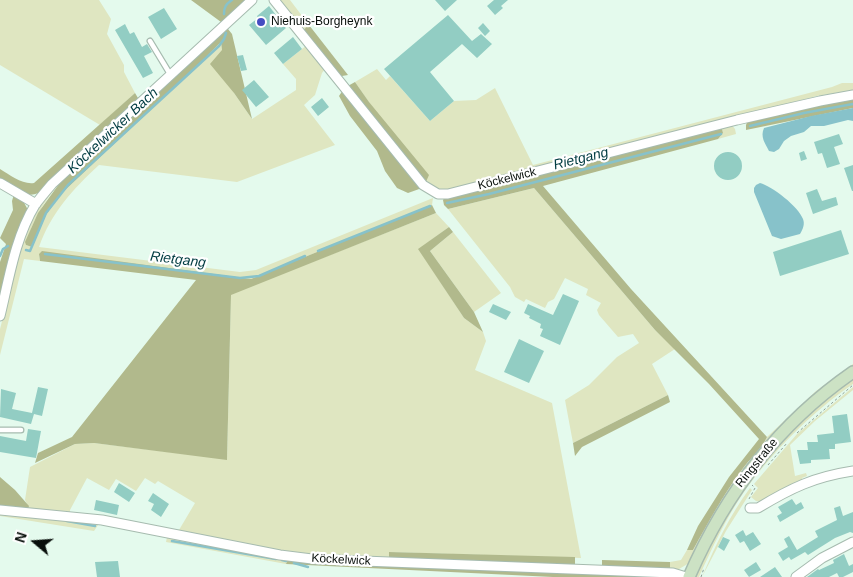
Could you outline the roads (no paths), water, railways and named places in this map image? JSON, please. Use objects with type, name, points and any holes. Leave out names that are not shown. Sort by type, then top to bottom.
[{"type":"main road","name":"Ringstraße","points":[[687,577],[724,506],[755,464],[804,412],[853,372]]},
{"type":"street","points":[[0,316],[16,251],[27,221],[36,204],[52,184],[73,163],[252,0]]},
{"type":"street","name":"Köckelwick","points":[[274,0],[423,185],[438,194],[448,194],[737,120],[853,95]]},
{"type":"street","points":[[0,184],[36,204]]},
{"type":"street","points":[[750,508],[758,508],[794,486],[824,476],[853,471]]},
{"type":"street","name":"Köckelwick","points":[[0,510],[102,520],[255,550],[312,559],[408,564],[601,569],[673,573],[687,577]]},
{"type":"street","points":[[796,577],[822,558],[853,542]]},
{"type":"lane","points":[[150,41],[170,74]]},
{"type":"lane","points":[[0,430],[21,430]]},
{"type":"water","points":[[853,108],[853,121],[848,120],[824,126],[811,126],[804,132],[791,136],[774,152],[769,151],[764,140],[764,128]]},
{"type":"water","points":[[760,183],[791,203],[800,214],[804,221],[800,234],[781,239],[772,236],[754,192],[756,185]]},
{"type":"waterway","name":"Köckelwicker Bach","points":[[224,14],[224,9],[232,0]]},
{"type":"waterway","name":"Köckelwicker Bach","points":[[26,250],[30,251],[46,213],[68,185],[219,46],[226,33]]},
{"type":"waterway","name":"Rietgang","points":[[750,126],[853,104]]},
{"type":"waterway","name":"Rietgang","points":[[447,203],[489,194],[721,134]]},
{"type":"waterway","name":"Rietgang","points":[[318,251],[430,206]]},
{"type":"waterway","name":"Köckelwicker Bach","points":[[0,256],[3,249],[8,246]]},
{"type":"waterway","name":"Rietgang","points":[[45,254],[240,278],[259,276],[305,256]]},
{"type":"waterway","points":[[67,521],[95,526]]},
{"type":"waterway","points":[[172,541],[276,559]]},
{"type":"waterway","points":[[282,560],[286,561]]},
{"type":"waterway","points":[[294,563],[308,567]]},
{"type":"place","name":"Niehuis-Borgheynk","points":[[261,22]]}]
